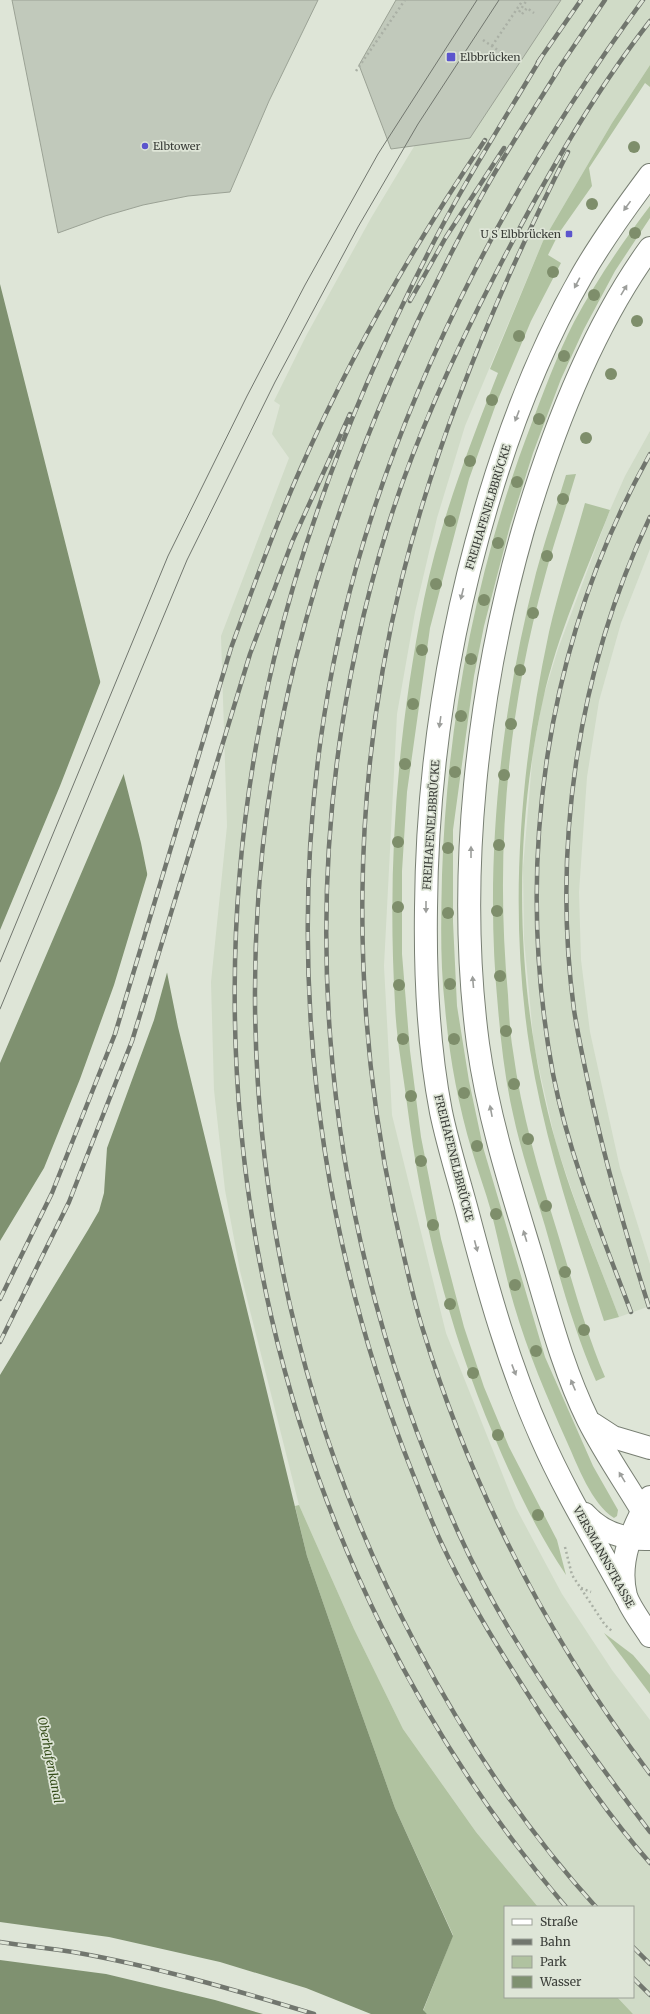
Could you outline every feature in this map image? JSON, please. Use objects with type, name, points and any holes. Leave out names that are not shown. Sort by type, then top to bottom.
[{"type":"street","name":"FREIHAFENELBBRÜCKE","points":[[571,1498],[542,1440],[506,1348],[495,1315],[441,1113],[429,1027],[426,956],[426,876],[429,820],[436,745],[447,668],[461,598],[477,538],[510,434],[531,380],[581,276],[618,218],[650,175]]},
{"type":"street","points":[[626,1597],[625,1566],[640,1539],[647,1511],[589,1421],[556,1338],[495,1136],[478,1045],[471,963],[471,842],[480,745],[494,657],[509,580],[532,501],[575,386],[604,324],[650,248]]},
{"type":"street","points":[[589,1421],[600,1430],[613,1437],[650,1448]]},
{"type":"street","points":[[571,1498],[598,1526],[640,1539]]},
{"type":"street","name":"VERSMANNSTRASSE","points":[[571,1498],[626,1597],[650,1636]]},
{"type":"path","points":[[356,71],[406,0]]},
{"type":"path","points":[[492,46],[523,0]]},
{"type":"path","points":[[519,12],[527,0]]},
{"type":"path","points":[[522,14],[527,8],[534,12]]},
{"type":"path","points":[[483,40],[505,55]]},
{"type":"shaded area","points":[[468,0],[650,0],[650,65],[612,123],[543,241],[465,426],[437,518],[415,612],[397,714],[384,966],[392,1115],[446,1333],[516,1508],[562,1594],[612,1670],[650,1720],[650,2014],[633,2014],[618,1998],[634,1998],[634,1906],[537,1906],[476,1832],[403,1729],[354,1629],[299,1505],[240,1271],[225,1190],[214,1090],[211,982],[227,826],[221,636],[289,458],[272,434],[280,405],[274,401],[306,336],[371,218],[433,115]]},
{"type":"shaded area","points":[[650,431],[650,549],[621,623],[599,701],[587,777],[579,892],[581,960],[590,1032],[620,1168],[650,1264],[650,1306],[619,1317],[581,1218],[556,1144],[534,1046],[524,939],[523,868],[533,751],[543,698],[558,649],[610,510],[625,476]]},
{"type":"green space","points":[[650,65],[650,87],[645,83],[589,168],[592,186],[559,233],[548,255],[561,263],[531,321],[496,404],[469,479],[430,628],[407,792],[402,871],[402,954],[410,1051],[421,1137],[441,1239],[464,1327],[484,1387],[509,1447],[557,1540],[566,1575],[545,1542],[518,1490],[478,1395],[450,1314],[429,1232],[413,1147],[400,1054],[395,1004],[392,902],[396,801],[407,700],[424,599],[438,541],[456,484],[498,373],[490,369],[543,241],[612,123]]},
{"type":"green space","points":[[650,206],[650,218],[615,271],[584,329],[561,379],[533,453],[510,526],[484,626],[474,676],[453,830],[453,922],[457,1006],[469,1081],[483,1147],[545,1357],[593,1466],[618,1510],[617,1516],[614,1518],[598,1503],[586,1483],[552,1408],[532,1358],[519,1323],[491,1211],[462,1115],[452,1061],[443,990],[441,924],[442,875],[450,760],[468,646],[480,590],[512,479],[551,373],[574,322],[610,262]]},
{"type":"green space","points":[[576,474],[552,550],[532,627],[521,679],[513,731],[507,784],[504,837],[504,942],[510,1023],[516,1074],[537,1165],[585,1323],[605,1377],[596,1381],[568,1304],[516,1128],[510,1101],[500,1034],[494,953],[494,844],[504,734],[513,680],[523,626],[547,536],[566,475]]},
{"type":"green space","points":[[585,503],[610,510],[564,628],[543,700],[533,755],[526,810],[522,922],[526,978],[533,1034],[543,1089],[556,1143],[570,1187],[619,1317],[604,1321],[582,1254],[552,1153],[536,1085],[523,998],[520,946],[520,840],[524,788],[531,735],[549,632]]},
{"type":"green space","points":[[299,1505],[354,1629],[403,1729],[476,1832],[537,1906],[504,1906],[504,1998],[618,1998],[633,2014],[427,2014],[423,2011],[453,1935],[395,1808],[307,1556],[295,1506]]},
{"type":"green space","points":[[604,1633],[633,1655],[650,1675],[650,1694]]},
{"type":"water","name":"Oberhafenkanal","points":[[0,284],[141,843],[178,1027],[307,1556],[395,1808],[453,1936],[423,2010],[427,2014],[0,2014]]},
{"type":"pier","points":[[102,678],[125,771],[0,1063],[0,930],[60,786]]},
{"type":"pier","points":[[149,869],[168,969],[154,1020],[107,1148],[104,1193],[99,1211],[0,1375],[0,1241],[44,1168],[80,1079],[114,985]]},
{"type":"pier","points":[[0,1922],[109,1937],[220,1962],[306,1988],[371,2014],[263,2014],[215,2000],[106,1974],[0,1960]]},
{"type":"building","name":"Elbtower","points":[[12,0],[318,0],[269,101],[230,192],[188,196],[143,205],[105,216],[58,233]]},
{"type":"building","points":[[396,0],[561,0],[470,138],[391,149],[359,65]]},
{"type":"tram line","points":[[0,962],[168,556],[247,396],[305,285],[378,154],[477,0]]},
{"type":"tram line","points":[[0,1009],[187,560],[275,382],[358,227],[418,124],[499,0]]},
{"type":"railway","points":[[538,62],[581,0]]},
{"type":"railway","points":[[555,74],[605,0]]},
{"type":"railway","points":[[643,0],[597,65],[513,200],[474,271],[439,344],[407,417],[380,492],[356,568],[330,681],[314,795],[308,910],[311,1026],[323,1140],[344,1254],[374,1365],[413,1474],[436,1532],[451,1563],[501,1651],[580,1773],[607,1810],[650,1863]]},
{"type":"railway","points":[[650,21],[607,81],[567,143],[549,175],[465,334],[436,397],[410,461],[388,526],[355,653],[335,781],[327,909],[330,1036],[345,1163],[372,1289],[410,1413],[459,1534],[478,1574],[500,1613],[522,1651],[571,1725],[650,1832]]},
{"type":"railway","points":[[541,58],[464,186],[414,281],[366,386],[323,494],[288,604],[274,659],[245,824],[235,990],[244,1155],[272,1318],[318,1476],[383,1629],[465,1773],[565,1906]]},
{"type":"railway","points":[[559,69],[490,181],[424,307],[398,364],[351,480],[312,598],[296,658],[271,784],[258,910],[256,1037],[265,1163],[286,1287],[318,1410],[362,1529],[416,1645],[476,1749],[498,1782],[545,1846],[595,1906]]},
{"type":"railway","points":[[0,1299],[52,1193],[115,1034],[231,648],[290,492],[340,384],[362,342],[433,220],[485,140]]},
{"type":"railway","points":[[410,301],[446,237],[504,148]]},
{"type":"railway","points":[[568,152],[518,255],[473,360],[434,468],[402,578],[385,656],[373,735],[365,815],[362,895],[364,975],[370,1054],[380,1134],[394,1212],[407,1272],[423,1330],[443,1390],[465,1448],[490,1506],[517,1562],[579,1671],[650,1774]]},
{"type":"railway","points":[[0,1342],[69,1202],[132,1041],[250,654],[292,542],[350,414]]},
{"type":"railway","points":[[631,1312],[587,1195],[560,1105],[553,1074],[542,994],[537,915],[539,835],[548,755],[563,677],[585,601],[614,526],[650,454]]},
{"type":"railway","points":[[649,1307],[623,1223],[608,1167],[594,1111],[581,1047],[574,1010],[568,948],[566,885],[569,821],[577,758],[589,696],[605,635],[625,575],[650,517]]},
{"type":"railway","points":[[0,1942],[73,1952],[134,1964],[164,1971],[314,2014]]},
{"type":"railway","points":[[634,1948],[650,1964]]},
{"type":"railway","points":[[634,1979],[650,1995]]},
{"type":"place","name":"Elbbrücken","points":[[451,57]]},
{"type":"place","name":"Elbtower","points":[[145,146]]},
{"type":"place","name":"U S Elbbrücken","points":[[569,234]]}]
